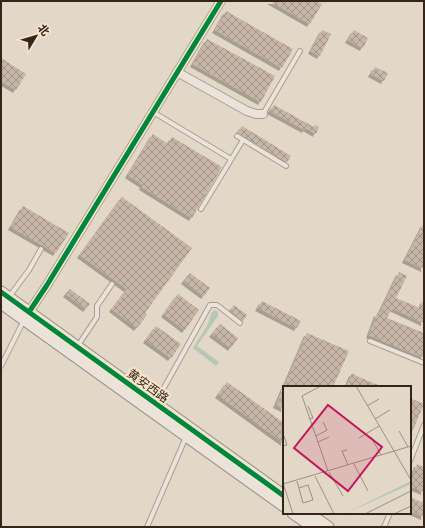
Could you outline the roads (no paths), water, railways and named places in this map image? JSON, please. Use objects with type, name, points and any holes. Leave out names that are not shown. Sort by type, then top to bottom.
[{"type":"street","points":[[27,316],[48,285],[221,1]]},
{"type":"street","points":[[177,72],[247,111],[256,114],[263,114]]},
{"type":"street","name":"黄安西路","points":[[3,298],[186,436],[283,505]]},
{"type":"street","name":"黄安西路","points":[[27,316],[77,347],[283,495]]},
{"type":"street","points":[[294,514],[313,527]]},
{"type":"street","points":[[309,514],[328,527]]},
{"type":"lane","points":[[263,114],[300,51]]},
{"type":"lane","points":[[153,111],[231,159]]},
{"type":"lane","points":[[237,136],[286,166]]},
{"type":"lane","points":[[201,208],[243,140]]},
{"type":"lane","points":[[3,298],[30,270],[40,249]]},
{"type":"lane","points":[[77,347],[97,317],[97,306],[112,284]]},
{"type":"lane","points":[[155,403],[210,305],[217,305],[240,323]]},
{"type":"lane","points":[[1,366],[27,316]]},
{"type":"lane","points":[[370,341],[424,363]]},
{"type":"lane","points":[[411,458],[424,425]]},
{"type":"lane","points":[[147,527],[186,436]]},
{"type":"lane","points":[[384,527],[390,514]]}]
